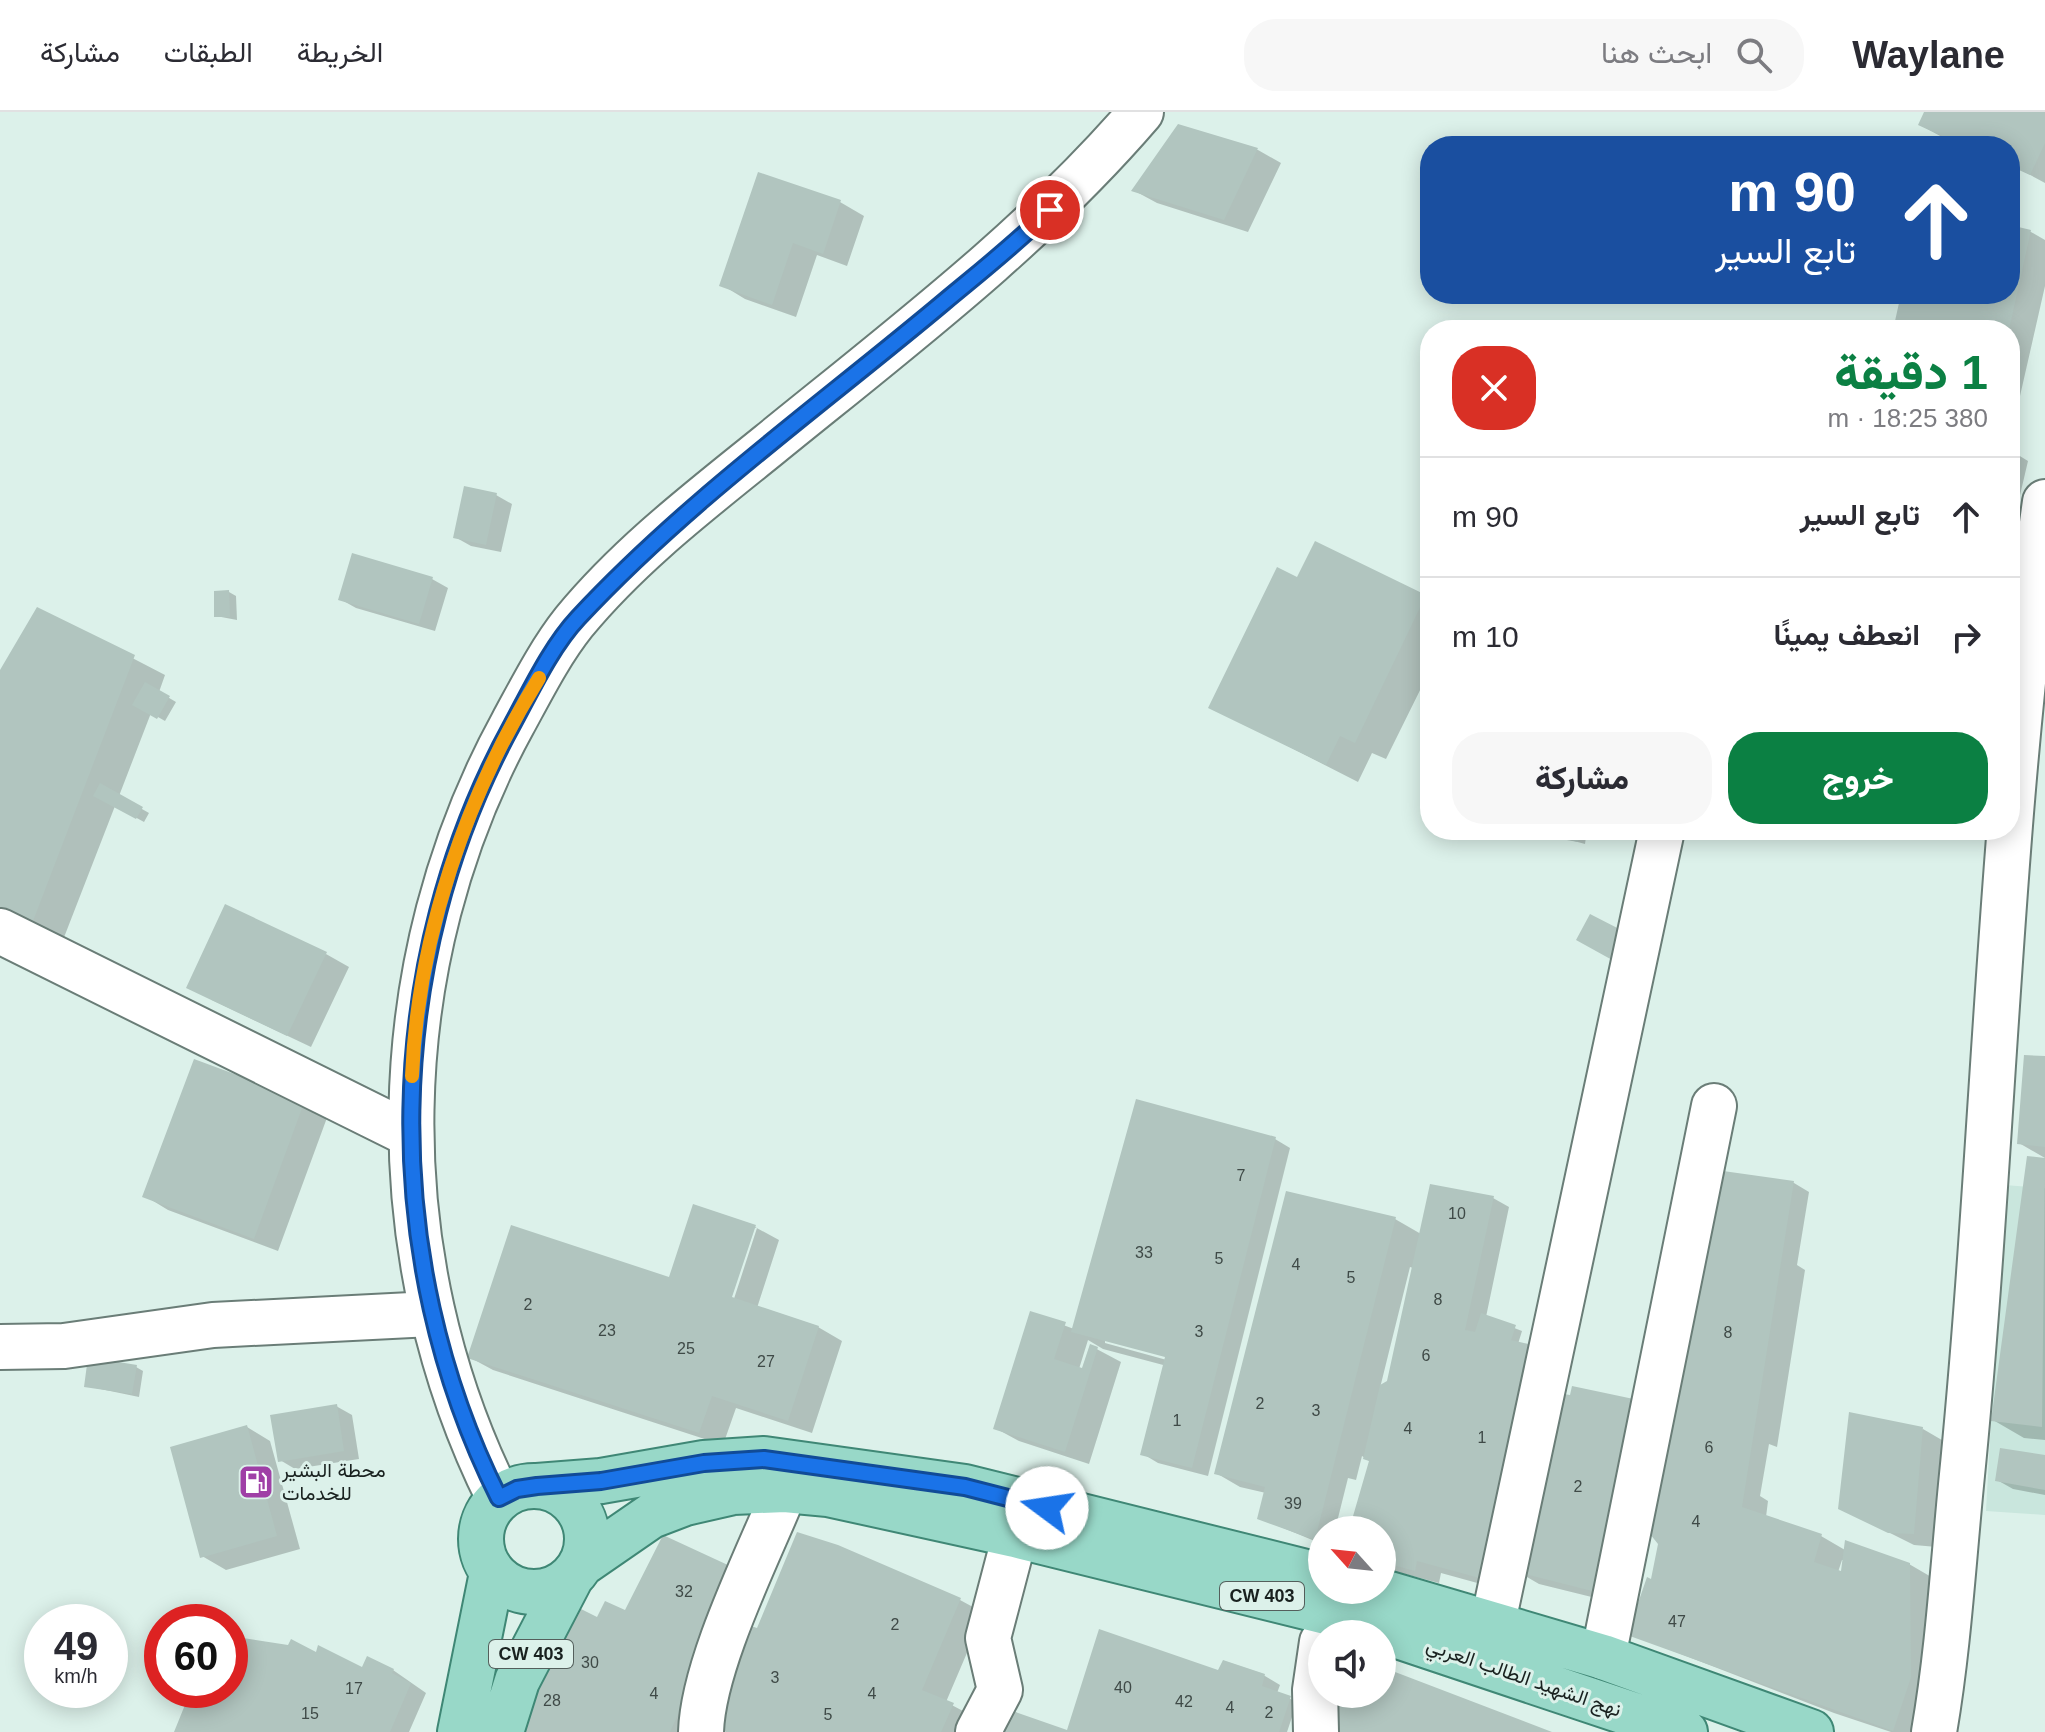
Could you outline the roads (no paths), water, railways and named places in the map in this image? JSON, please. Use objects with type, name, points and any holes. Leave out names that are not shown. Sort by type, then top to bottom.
[{"type":"main road","name":"نهج الشهيد الطالب العربي","points":[[518,1492],[704,1463],[764,1459],[965,1487],[1323,1616],[1660,1728]]},
{"type":"main road","points":[[554,1490],[569,1499],[581,1513],[586,1539],[575,1572],[555,1588],[521,1591],[492,1573],[484,1558],[482,1526],[518,1492],[554,1490]]},
{"type":"main road","name":"نهج الشهيد الطالب العربي","points":[[501,1732],[517,1681],[575,1572],[651,1516],[685,1503],[733,1492],[785,1490],[828,1494],[1015,1535],[1323,1616]]},
{"type":"main road","name":"CW 403","points":[[460,1732],[492,1573]]},
{"type":"main road","name":"نهج الشهيد الطالب العربي","points":[[1396,1595],[1603,1657],[1811,1732]]},
{"type":"street","points":[[518,1492],[468,1429],[431,1314],[414,1217],[409,1134],[413,1044],[432,938],[459,841],[487,770],[573,623],[659,534],[1032,228],[1141,112]]},
{"type":"street","points":[[2020,722],[2045,502]]},
{"type":"street","points":[[1493,1622],[1660,840]]},
{"type":"street","points":[[1934,1732],[1975,1345],[1988,1122],[2011,840]]},
{"type":"street","points":[[0,931],[409,1134]]},
{"type":"street","points":[[1603,1657],[1714,1106]]},
{"type":"street","points":[[0,1347],[64,1346],[213,1325],[431,1314]]},
{"type":"street","points":[[701,1732],[701,1714],[714,1667],[785,1490]]},
{"type":"street","points":[[978,1732],[1000,1690],[988,1638],[1015,1535]]},
{"type":"street","points":[[1316,1732],[1315,1690],[1323,1616]]},
{"type":"place","name":"محطة البشير للخدمات","points":[[256,1482]]}]
